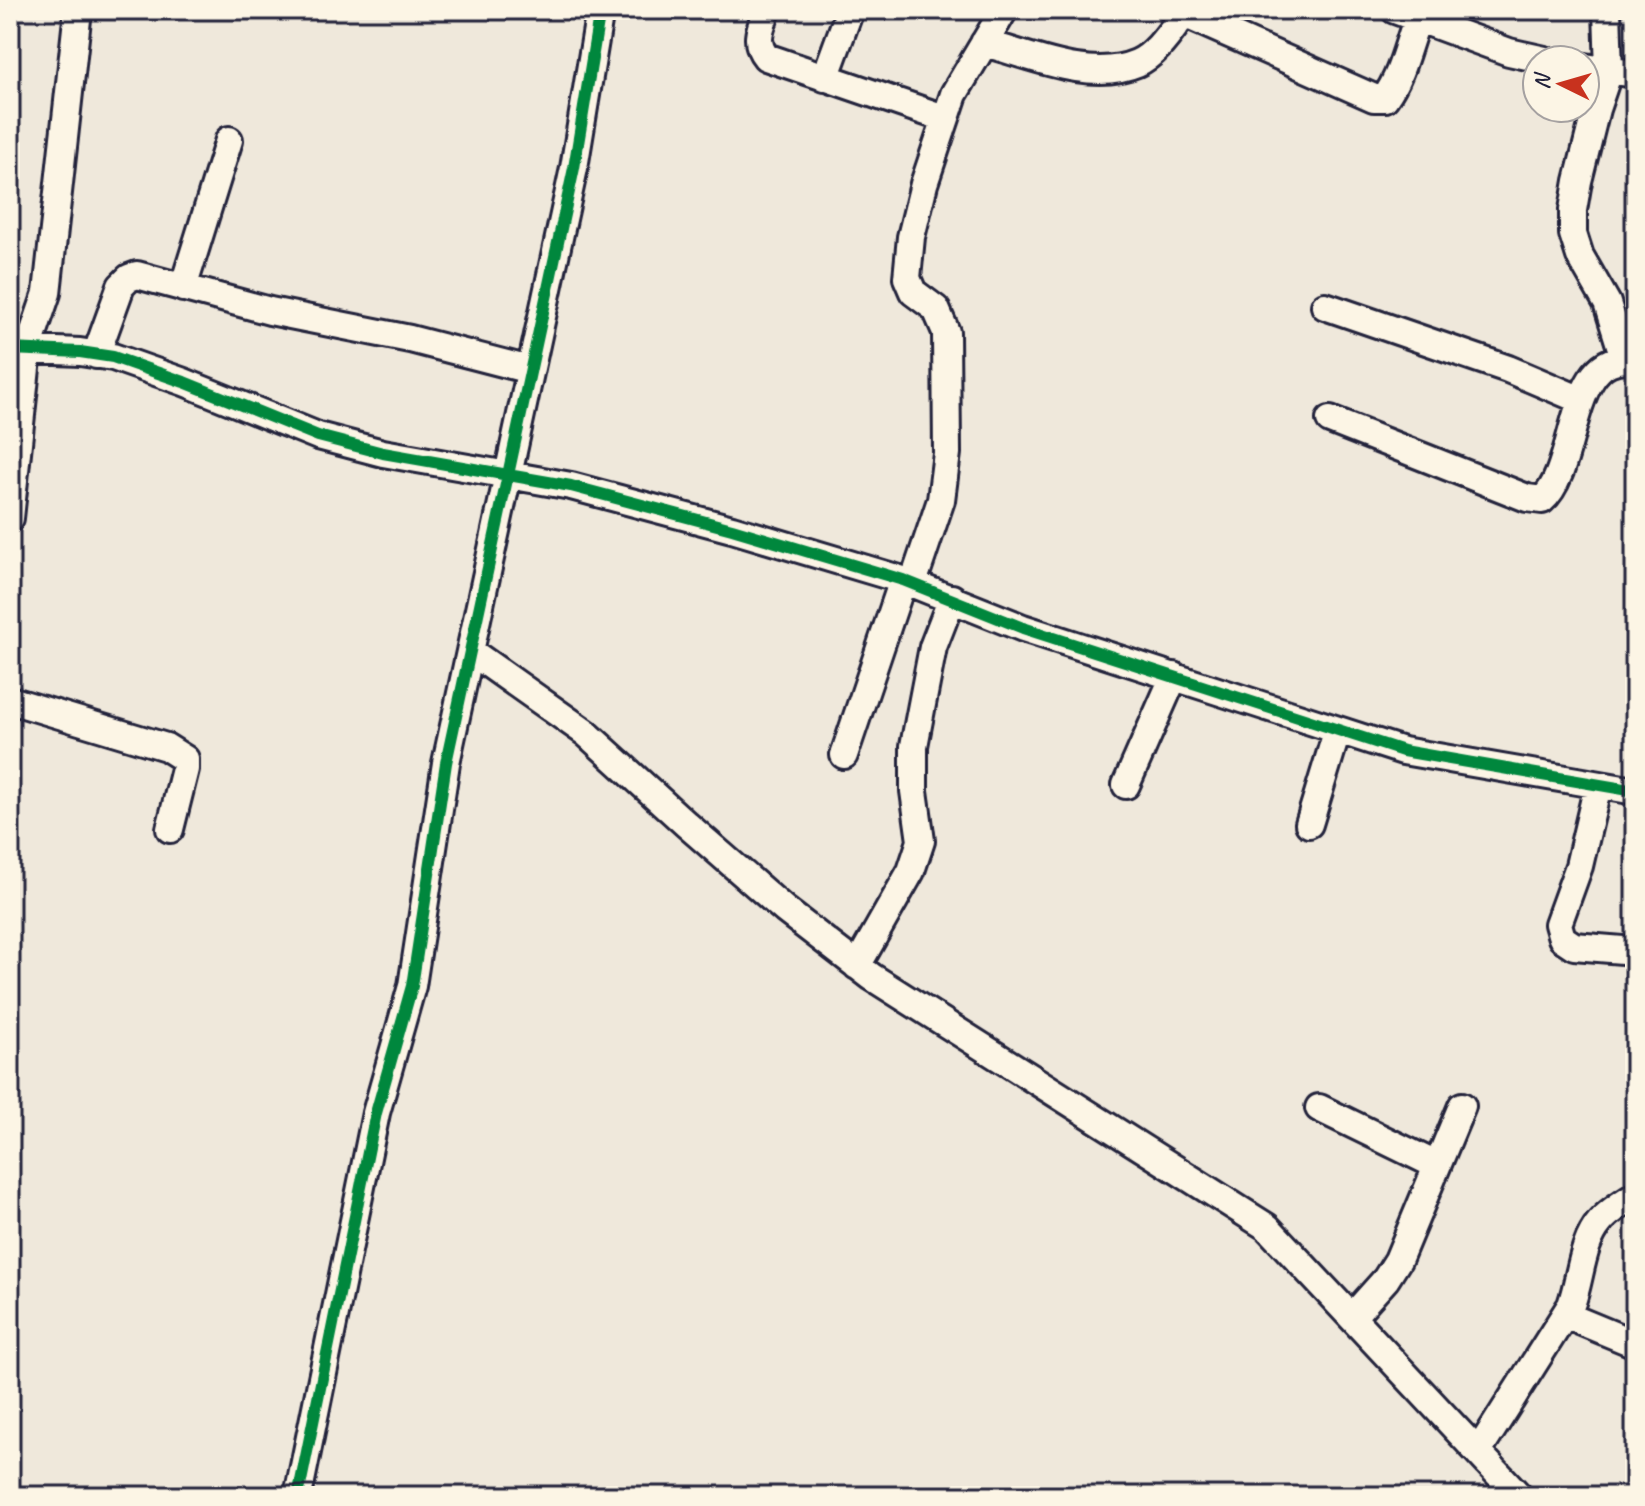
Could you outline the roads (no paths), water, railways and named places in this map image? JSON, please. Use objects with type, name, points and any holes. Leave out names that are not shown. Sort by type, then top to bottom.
[{"type":"street","points":[[10,518],[19,349],[42,313],[47,293],[78,10]]},
{"type":"street","points":[[298,1496],[376,1113],[412,986],[446,763],[582,127],[600,10]]},
{"type":"street","points":[[767,10],[758,40],[766,57],[944,118]]},
{"type":"street","points":[[825,78],[850,10]]},
{"type":"street","points":[[844,755],[908,581],[933,527],[945,478],[946,332],[936,309],[913,292],[907,278],[911,237],[944,118],[960,82],[1004,10]]},
{"type":"street","points":[[1330,420],[1527,498],[1542,500],[1552,491],[1581,400],[1594,377],[1606,362],[1629,359],[1607,303],[1580,256],[1573,234],[1578,181],[1596,109],[1610,71],[1607,10]]},
{"type":"street","points":[[984,43],[1066,65],[1106,70],[1138,63],[1151,53],[1180,12],[1374,98],[1385,98],[1401,70],[1411,13],[1521,55]]},
{"type":"street","points":[[183,288],[229,140]]},
{"type":"street","points":[[96,355],[121,286],[137,275],[270,311],[410,339],[530,370]]},
{"type":"street","points":[[1325,306],[1508,369],[1581,400]]},
{"type":"street","points":[[19,349],[113,357],[170,376],[318,436],[383,453],[508,473],[622,499],[908,581],[1023,628],[1403,751],[1635,791]]},
{"type":"street","points":[[857,966],[911,871],[921,841],[914,791],[914,746],[933,647],[952,598]]},
{"type":"street","points":[[470,651],[586,733],[785,910],[857,966],[966,1039],[1267,1227],[1519,1496]]},
{"type":"street","points":[[1126,785],[1174,676]]},
{"type":"street","points":[[10,700],[179,753],[185,759],[185,769],[170,829]]},
{"type":"street","points":[[1309,824],[1337,732]]},
{"type":"street","points":[[1598,785],[1579,866],[1558,924],[1562,938],[1574,946],[1635,951]]},
{"type":"street","points":[[1352,1317],[1386,1279],[1398,1260],[1462,1106]]},
{"type":"street","points":[[1319,1108],[1436,1165]]},
{"type":"street","points":[[1478,1452],[1565,1315],[1579,1282],[1582,1260],[1598,1223],[1635,1195]]},
{"type":"street","points":[[1565,1315],[1635,1344]]}]
